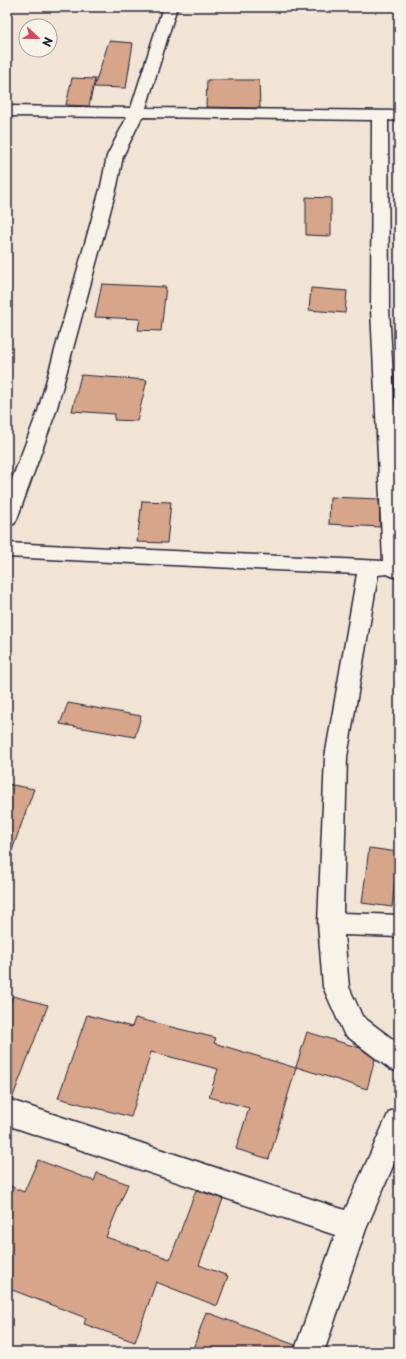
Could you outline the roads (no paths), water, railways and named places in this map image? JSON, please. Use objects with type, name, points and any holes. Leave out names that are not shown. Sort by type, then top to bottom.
[{"type":"street","points":[[7,519],[47,411],[109,186],[115,156],[137,112],[170,7]]},
{"type":"street","points":[[7,111],[399,116]]},
{"type":"street","points":[[7,550],[397,569],[380,310],[380,116]]},
{"type":"street","points":[[369,567],[336,757],[330,922],[336,987],[353,1025],[399,1060]]},
{"type":"street","points":[[330,922],[399,926]]},
{"type":"street","points":[[7,1112],[352,1226]]},
{"type":"street","points":[[309,1352],[352,1226],[399,1121]]}]
